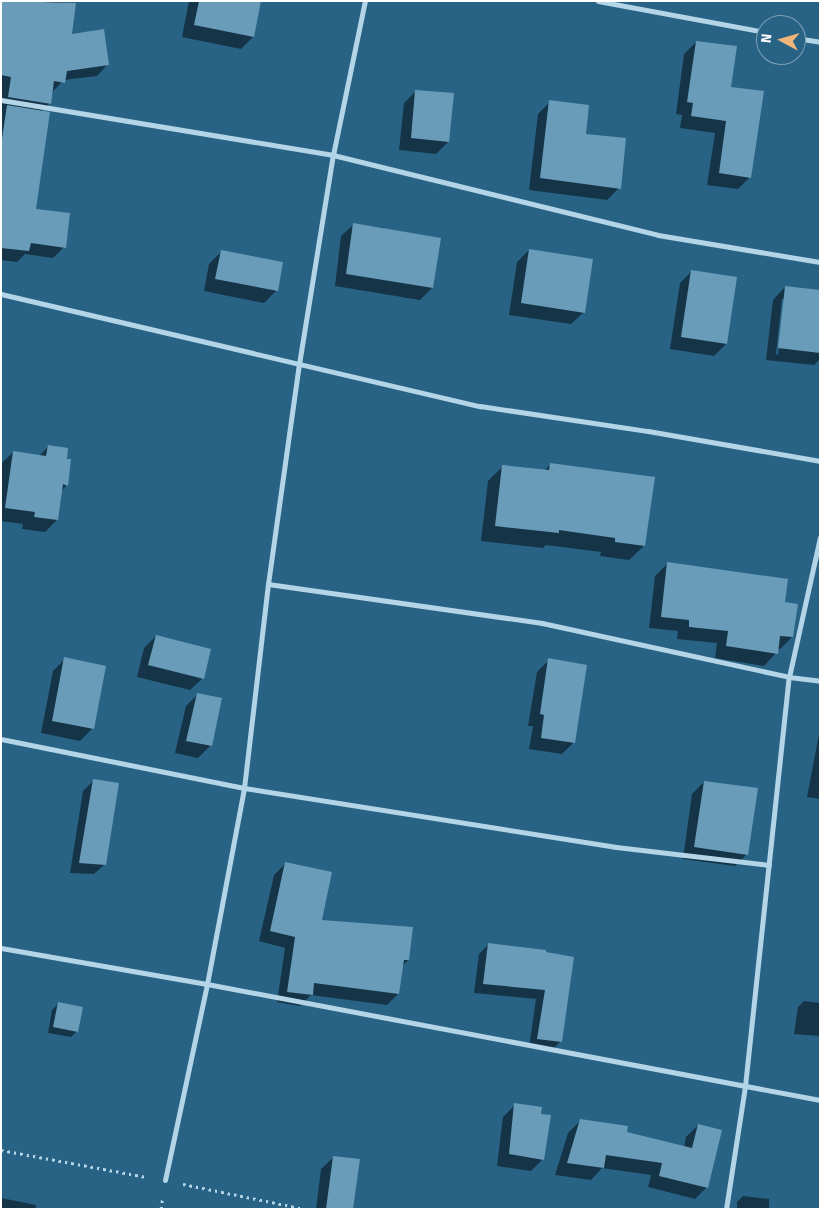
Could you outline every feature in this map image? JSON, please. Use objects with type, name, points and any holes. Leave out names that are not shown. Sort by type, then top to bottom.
[{"type":"street","points":[[165,1180],[207,984],[244,788],[268,584],[299,364],[333,156],[365,1]]},
{"type":"street","points":[[598,1],[756,30]]},
{"type":"street","points":[[806,40],[820,42]]},
{"type":"street","points":[[1,100],[333,156],[658,235],[820,262]]},
{"type":"street","points":[[1,294],[480,406],[648,431],[820,461]]},
{"type":"street","points":[[726,1209],[745,1086],[789,677],[820,537]]},
{"type":"street","points":[[268,584],[542,623],[789,677],[820,681]]},
{"type":"street","points":[[1,739],[244,788],[616,847],[769,865]]},
{"type":"street","points":[[1,948],[207,984],[820,1100]]},
{"type":"building","points":[[1,1],[76,3],[72,34],[104,29],[109,65],[67,71],[65,83],[54,81],[51,104],[8,97],[11,77],[1,75]]},
{"type":"building","points":[[199,1],[261,1],[254,37],[194,25]]},
{"type":"building","points":[[696,41],[737,46],[731,87],[764,91],[751,178],[719,173],[726,121],[691,116],[693,103],[687,102]]},
{"type":"building","points":[[415,90],[454,93],[449,142],[411,138]]},
{"type":"building","points":[[549,100],[589,105],[586,134],[626,138],[621,189],[540,178]]},
{"type":"building","points":[[7,105],[50,112],[36,209],[70,213],[66,248],[31,243],[29,251],[1,248],[1,145]]},
{"type":"building","points":[[353,223],[441,238],[433,288],[346,274]]},
{"type":"building","points":[[529,249],[593,259],[585,313],[521,303]]},
{"type":"building","points":[[221,250],[283,262],[278,291],[215,279]]},
{"type":"building","points":[[691,270],[737,277],[727,344],[681,337]]},
{"type":"building","points":[[785,286],[820,290],[820,353],[778,348]]},
{"type":"building","points":[[48,445],[68,448],[67,459],[71,459],[68,486],[63,484],[58,520],[34,517],[35,512],[5,508],[13,451],[46,456]]},
{"type":"building","points":[[550,463],[655,477],[645,546],[615,542],[615,538],[559,530],[559,533],[495,526],[502,465],[549,470]]},
{"type":"building","points":[[667,562],[788,579],[785,602],[798,604],[793,637],[780,636],[778,654],[726,646],[728,631],[689,627],[689,620],[661,617]]},
{"type":"building","points":[[156,635],[211,649],[204,679],[148,665]]},
{"type":"building","points":[[64,657],[106,666],[94,729],[52,721]]},
{"type":"building","points":[[548,658],[587,665],[575,743],[541,738],[544,715],[540,714]]},
{"type":"building","points":[[197,693],[222,698],[212,746],[186,741]]},
{"type":"building","points":[[93,779],[119,783],[106,865],[79,863]]},
{"type":"building","points":[[704,781],[758,788],[748,855],[694,847]]},
{"type":"building","points":[[285,862],[332,872],[322,920],[413,927],[409,960],[404,960],[399,994],[314,983],[313,995],[287,992],[295,937],[270,931]]},
{"type":"building","points":[[488,943],[546,950],[546,952],[574,957],[562,1042],[537,1039],[545,990],[483,984]]},
{"type":"building","points":[[58,1002],[83,1007],[78,1032],[53,1027]]},
{"type":"building","points":[[514,1103],[542,1107],[541,1114],[551,1115],[544,1160],[509,1154]]},
{"type":"building","points":[[580,1119],[628,1126],[627,1132],[692,1148],[698,1124],[722,1130],[708,1188],[659,1176],[662,1163],[606,1155],[604,1168],[567,1163]]},
{"type":"building","points":[[333,1156],[360,1159],[353,1209],[326,1209]]}]
